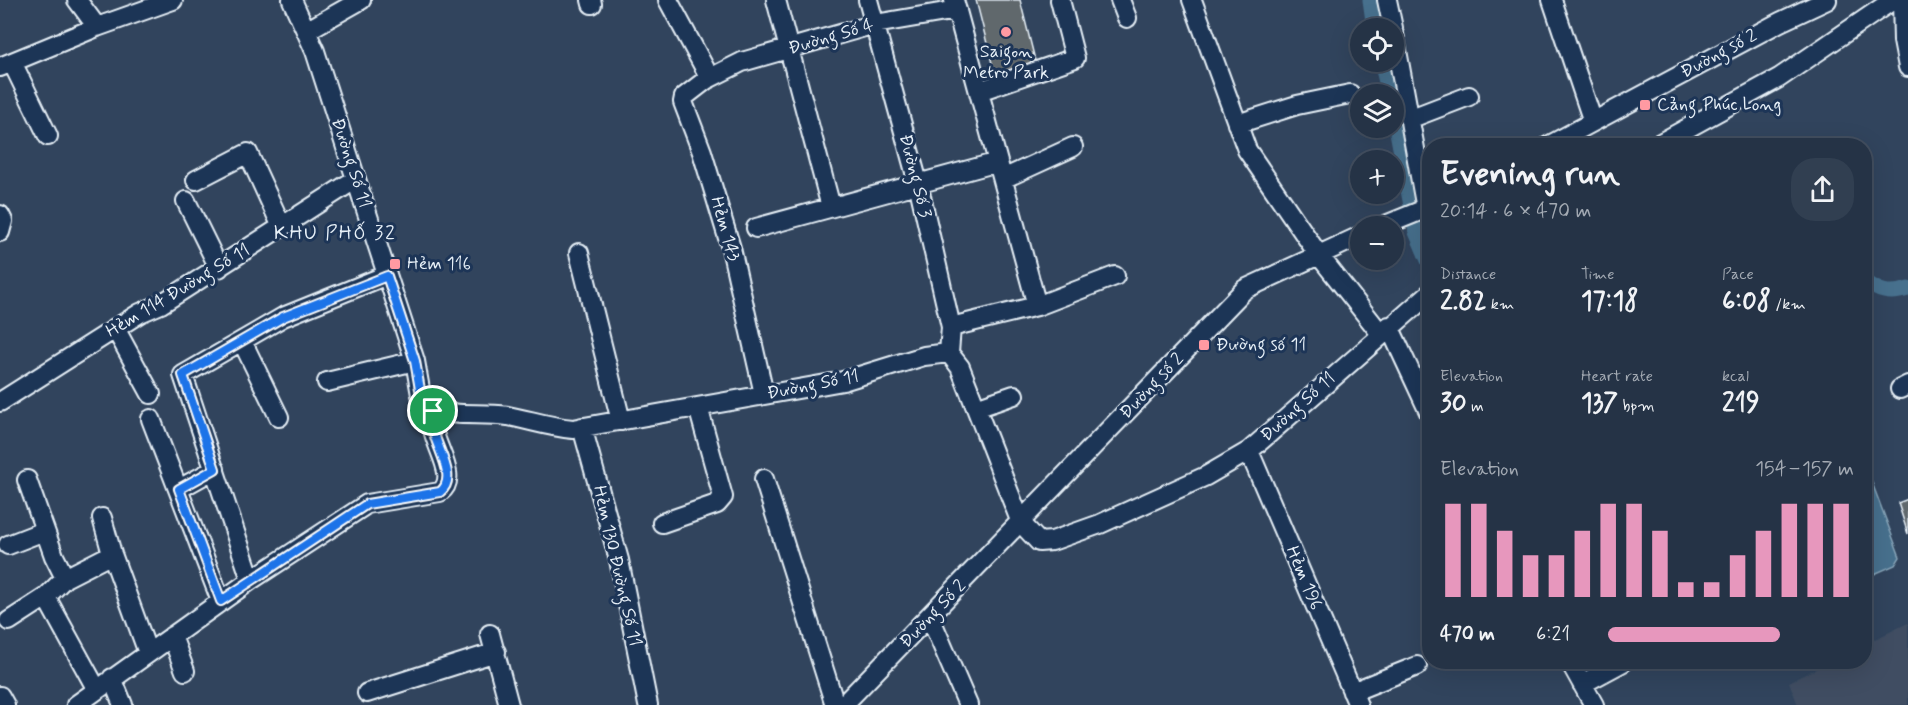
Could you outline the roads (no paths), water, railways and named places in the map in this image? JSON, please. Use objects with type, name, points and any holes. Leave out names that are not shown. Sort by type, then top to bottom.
[{"type":"street","points":[[77,0],[97,27]]},
{"type":"street","points":[[48,136],[6,64],[97,27],[173,0]]},
{"type":"street","name":"Đường Số 11","points":[[292,0],[306,31],[356,179],[415,361],[421,395],[433,411],[455,415],[508,416],[542,426],[582,428],[843,381],[924,356],[949,353],[960,367],[1021,523],[1039,542],[1052,541],[1100,524],[1206,476],[1250,451],[1422,299]]},
{"type":"street","points":[[306,31],[361,0]]},
{"type":"street","points":[[668,0],[710,78]]},
{"type":"street","points":[[776,0],[831,207]]},
{"type":"street","name":"Đường Số 3","points":[[868,0],[918,183],[951,327],[949,353]]},
{"type":"street","points":[[979,91],[1075,58],[1060,0]]},
{"type":"street","points":[[1120,0],[1127,18]]},
{"type":"street","points":[[1192,0],[1246,150],[1318,254],[1385,330],[1422,399]]},
{"type":"street","points":[[1387,0],[1391,18]]},
{"type":"street","points":[[1552,0],[1593,122]]},
{"type":"street","name":"Đường số 2","points":[[1563,138],[1780,22],[1827,0]]},
{"type":"street","points":[[1670,138],[1779,78],[1893,0]]},
{"type":"street","points":[[1902,0],[1903,41],[1908,67]]},
{"type":"street","points":[[955,5],[1037,306]]},
{"type":"street","name":"Đường Số 4","points":[[710,78],[742,62],[875,24],[955,5]]},
{"type":"street","points":[[1401,72],[1422,183]]},
{"type":"street","name":"Hẻm 143","points":[[710,78],[686,95],[683,102],[702,152],[731,248],[764,394]]},
{"type":"street","points":[[1237,124],[1297,105],[1350,94]]},
{"type":"street","points":[[1409,119],[1469,96]]},
{"type":"street","points":[[756,228],[918,183],[1000,170],[1073,147]]},
{"type":"street","points":[[196,180],[248,153],[282,226]]},
{"type":"street","name":"Hẻm 114 Đường Số 11","points":[[0,402],[140,313],[161,304],[219,268],[356,179]]},
{"type":"street","points":[[186,201],[219,268]]},
{"type":"street","points":[[1404,218],[1422,210]]},
{"type":"street","points":[[0,215],[3,221],[0,232]]},
{"type":"street","name":"Đường số 2","points":[[1021,523],[1245,289],[1350,240]]},
{"type":"street","points":[[579,253],[621,421]]},
{"type":"street","points":[[251,580],[183,375],[283,317],[387,276]]},
{"type":"street","points":[[951,327],[1037,306],[1115,276]]},
{"type":"street","points":[[116,328],[151,394]]},
{"type":"street","points":[[242,341],[279,417]]},
{"type":"street","points":[[327,382],[415,361]]},
{"type":"street","points":[[976,408],[1014,395]]},
{"type":"street","points":[[662,523],[717,504],[723,498],[699,406]]},
{"type":"street","points":[[75,705],[251,580],[367,504],[440,492],[446,488],[449,481],[447,468],[431,425],[433,411]]},
{"type":"street","points":[[151,419],[221,601]]},
{"type":"street","name":"Hẻm 130 Đường Số 11","points":[[582,428],[619,560],[648,705]]},
{"type":"street","name":"Hẻm 196","points":[[1250,451],[1355,698]]},
{"type":"street","points":[[179,489],[215,469]]},
{"type":"street","points":[[764,478],[835,705]]},
{"type":"street","points":[[27,480],[44,531],[65,579]]},
{"type":"street","points":[[102,518],[111,554],[148,653]]},
{"type":"street","name":"Đường Số 2","points":[[843,705],[1021,523]]},
{"type":"street","points":[[8,545],[44,531]]},
{"type":"street","points":[[9,621],[46,597],[65,579],[111,554]]},
{"type":"street","points":[[46,597],[97,690]]},
{"type":"street","points":[[930,617],[968,705]]},
{"type":"street","points":[[490,634],[509,705]]},
{"type":"street","points":[[172,636],[185,671]]},
{"type":"street","points":[[367,693],[496,652]]},
{"type":"street","points":[[1355,698],[1417,666]]},
{"type":"street","points":[[1574,669],[1594,705]]},
{"type":"street","points":[[1582,684],[1610,669]]},
{"type":"street","points":[[112,678],[123,705]]},
{"type":"street","points":[[0,696],[5,705]]},
{"type":"waterway","points":[[1370,0],[1373,18]]},
{"type":"waterway","points":[[1384,72],[1386,84]]},
{"type":"waterway","points":[[1398,138],[1416,232],[1422,246]]},
{"type":"waterway","points":[[1872,286],[1895,292],[1908,289]]},
{"type":"place","name":"Saigon Metro Park","points":[[1006,32]]},
{"type":"place","name":"Cảng Phúc Long","points":[[1645,105]]},
{"type":"place","name":"Hẻm 116","points":[[395,264]]},
{"type":"place","name":"Đường số 11","points":[[1204,345]]},
{"type":"district","name":"KHU PHỐ 32","points":[[335,233]]}]
